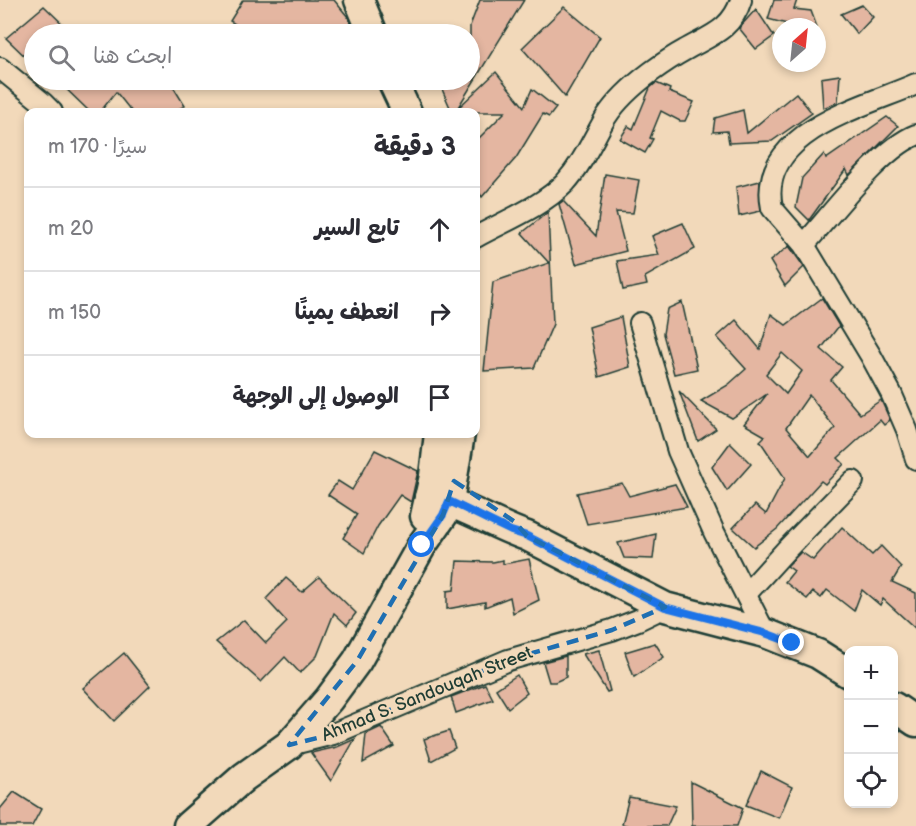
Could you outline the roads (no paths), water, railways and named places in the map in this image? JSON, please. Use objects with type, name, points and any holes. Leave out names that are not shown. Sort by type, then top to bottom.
[{"type":"main road","points":[[359,0],[369,24]]},
{"type":"main road","points":[[397,90],[405,108]]},
{"type":"main road","points":[[439,438],[442,489]]},
{"type":"main road","points":[[188,826],[244,777],[290,745],[357,661],[422,545],[423,524],[442,489],[459,438]]},
{"type":"main road","points":[[442,489],[511,531],[527,536],[665,607],[765,633],[818,654],[844,670]]},
{"type":"main road","points":[[898,710],[916,722]]},
{"type":"street","points":[[480,235],[543,200],[565,183],[592,145],[606,117],[618,103],[652,71],[718,33],[733,16],[741,0]]},
{"type":"street","points":[[0,68],[24,88]]},
{"type":"street","points":[[916,84],[850,110],[797,140],[781,157],[773,177],[771,190],[772,208],[804,245],[841,304],[891,393],[907,430],[916,459]]},
{"type":"street","points":[[27,90],[48,108]]},
{"type":"street","points":[[804,245],[876,164],[899,144],[916,135]]},
{"type":"street","points":[[640,323],[678,452],[714,532],[765,633]]},
{"type":"street","points":[[746,594],[853,481]]},
{"type":"street","name":"Ahmad S. Sandouqah Street","points":[[290,745],[333,734],[507,660],[612,630],[665,607]]}]
